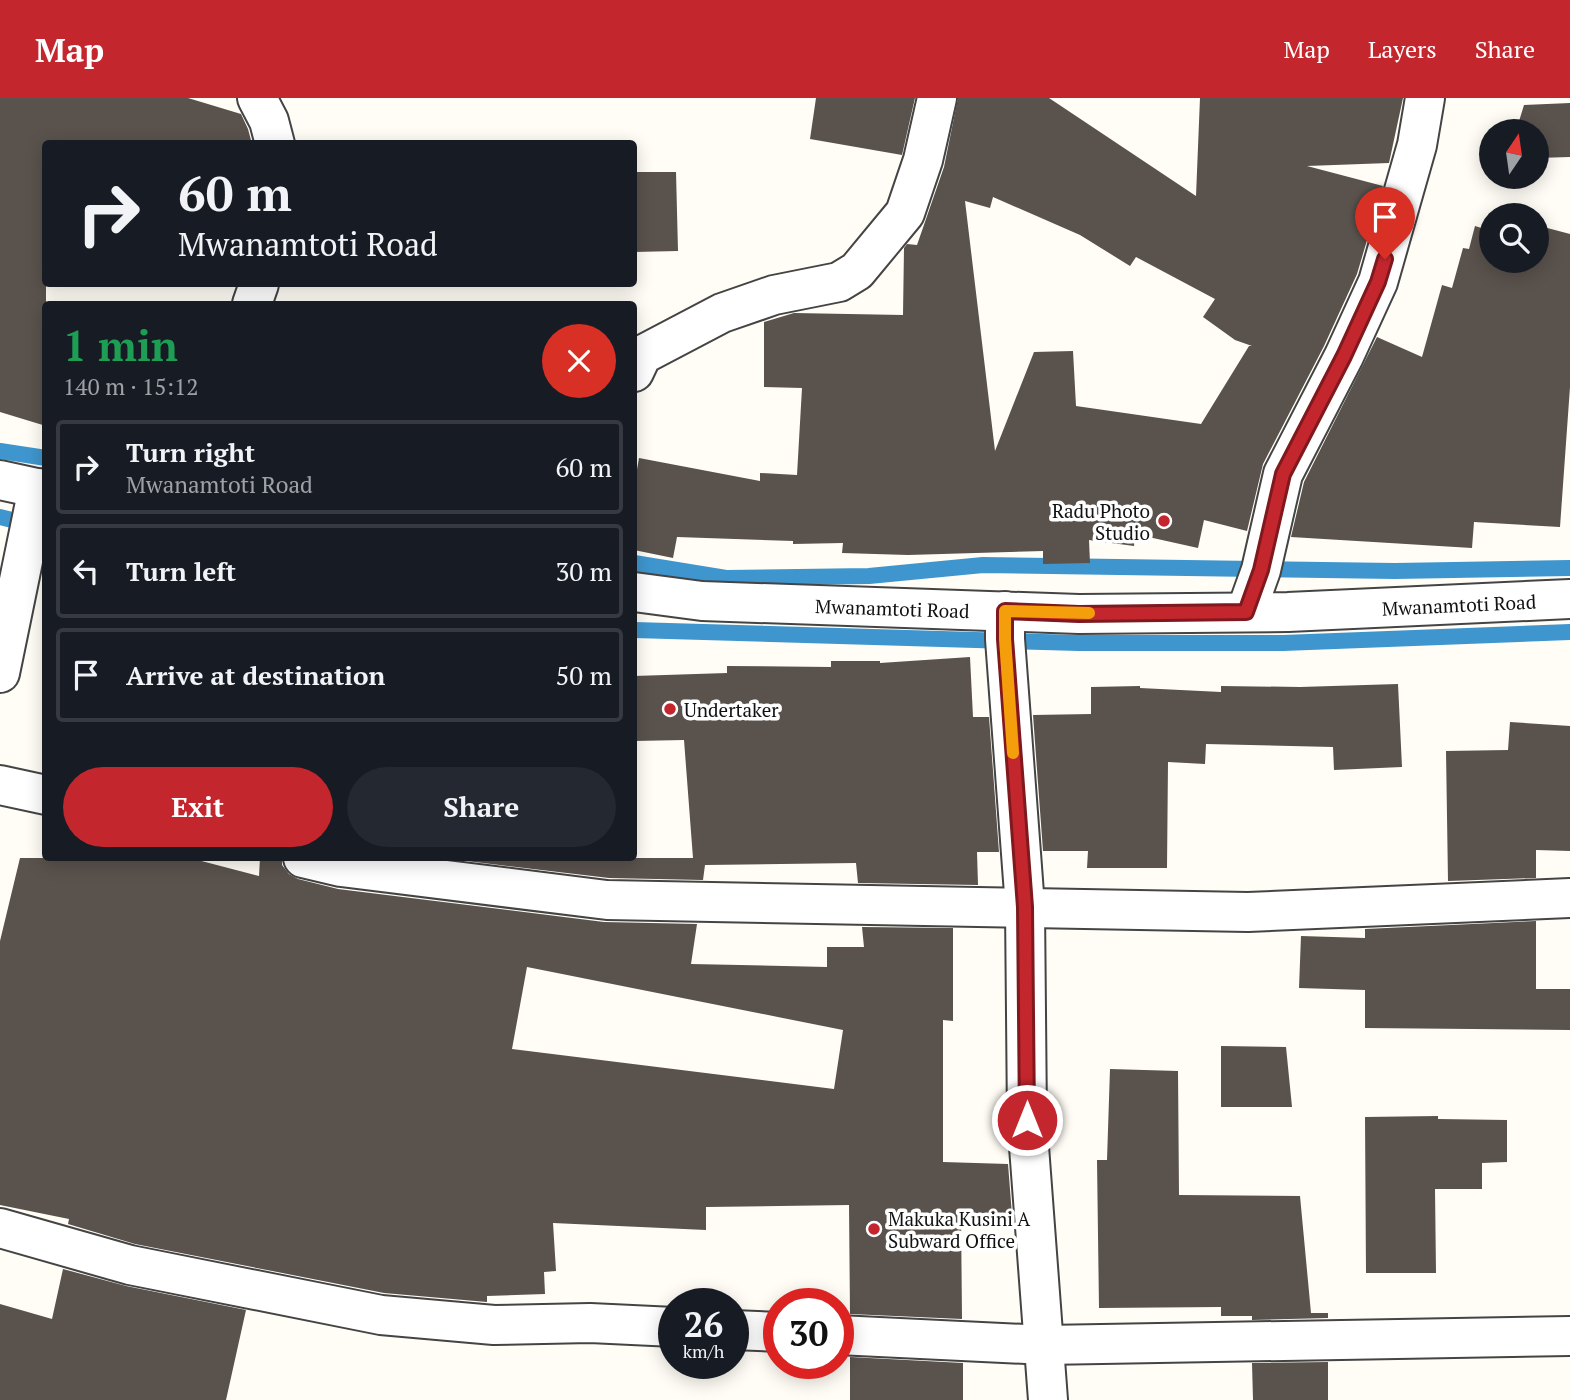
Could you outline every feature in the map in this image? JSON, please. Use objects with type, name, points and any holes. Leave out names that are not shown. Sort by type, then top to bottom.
[{"type":"street","points":[[257,98],[269,121],[274,140]]},
{"type":"street","points":[[637,366],[642,355],[722,313],[774,295],[839,282],[856,271],[905,213],[923,160],[937,98]]},
{"type":"street","points":[[1246,612],[1261,570],[1283,474],[1344,356],[1378,282],[1417,145],[1425,98]]},
{"type":"street","points":[[0,481],[42,489],[0,673]]},
{"type":"street","name":"Mwanamtoti Road","points":[[637,592],[702,601],[1079,614],[1246,612],[1570,599]]},
{"type":"street","points":[[1005,611],[1025,907],[1027,1120],[1048,1400]]},
{"type":"street","points":[[0,785],[42,795]]},
{"type":"street","points":[[316,861],[341,867],[607,900],[1248,912],[1570,898]]},
{"type":"street","points":[[0,1228],[130,1265],[381,1315],[494,1325],[590,1323],[658,1326]]},
{"type":"street","points":[[854,1336],[1045,1346],[1570,1336]]},
{"type":"building","points":[[0,98],[188,98],[241,114],[251,140],[42,140],[42,287],[46,287],[46,301],[42,301],[42,425],[0,412]]},
{"type":"building","points":[[816,98],[915,98],[902,155],[810,139]]},
{"type":"building","points":[[958,98],[1049,98],[1196,196],[1200,98],[1403,98],[1389,163],[1307,166],[1383,186],[1357,274],[1324,346],[1263,464],[1247,531],[1204,520],[1198,548],[1135,534],[1134,546],[1089,540],[1090,563],[1043,564],[1043,551],[908,555],[842,553],[843,543],[793,544],[793,541],[677,537],[673,558],[637,551],[639,458],[760,481],[760,473],[797,475],[802,388],[764,387],[764,322],[794,313],[903,315],[904,248],[907,244],[917,245],[944,167]],"holes":[[[993,197],[1080,235],[1130,266],[1136,257],[1215,299],[1203,317],[1235,340],[1252,346],[1249,346],[1201,424],[1076,406],[1073,351],[1034,352],[995,451],[965,201],[990,208]]]},
{"type":"building","points":[[1570,103],[1570,157],[1549,158],[1549,119],[1520,119],[1524,105]]},
{"type":"building","points":[[637,172],[676,172],[678,251],[637,252]]},
{"type":"building","points":[[1475,226],[1479,227],[1479,273],[1549,273],[1549,228],[1570,234],[1570,387],[1560,527],[1474,522],[1472,548],[1291,537],[1304,482],[1377,337],[1422,357],[1442,285],[1452,288],[1463,248],[1469,249]]},
{"type":"building","points":[[970,657],[973,717],[989,717],[999,852],[977,852],[978,885],[858,883],[856,863],[705,865],[703,880],[609,878],[467,861],[637,861],[637,858],[693,858],[684,740],[637,741],[637,676],[727,673],[727,666],[831,667],[831,661],[880,663]]},
{"type":"building","points":[[1398,684],[1402,767],[1334,770],[1333,747],[1206,744],[1205,764],[1168,762],[1167,868],[1087,868],[1088,851],[1043,851],[1033,715],[1091,714],[1091,687],[1140,686],[1221,692],[1221,686]]},
{"type":"building","points":[[1510,722],[1570,726],[1570,851],[1536,850],[1536,878],[1448,881],[1446,751],[1508,750]]},
{"type":"building","points":[[20,858],[42,858],[42,861],[202,861],[259,876],[260,861],[282,861],[289,874],[298,879],[338,889],[604,922],[697,924],[691,964],[827,967],[827,947],[864,947],[862,927],[953,928],[953,1021],[943,1020],[943,1162],[1008,1164],[1012,1215],[961,1214],[962,1319],[854,1314],[854,1288],[850,1288],[849,1205],[706,1207],[706,1230],[553,1223],[556,1271],[544,1272],[545,1294],[487,1296],[487,1302],[384,1293],[135,1244],[68,1224],[69,1219],[0,1205],[0,941]],"holes":[[[527,967],[843,1030],[834,1089],[512,1049]]]},
{"type":"building","points":[[1536,921],[1536,989],[1570,989],[1570,1030],[1365,1028],[1365,990],[1299,988],[1301,936],[1365,938],[1365,929]]},
{"type":"building","points":[[1221,1046],[1286,1047],[1292,1107],[1221,1107]]},
{"type":"building","points":[[1110,1069],[1178,1071],[1179,1195],[1300,1196],[1311,1313],[1328,1313],[1328,1318],[1252,1320],[1252,1316],[1221,1316],[1221,1307],[1099,1308],[1097,1160],[1107,1160]]},
{"type":"building","points":[[1438,1116],[1438,1119],[1507,1120],[1507,1162],[1482,1163],[1482,1189],[1435,1189],[1436,1273],[1366,1273],[1365,1117]]},
{"type":"building","points":[[63,1269],[126,1286],[246,1310],[226,1400],[0,1400],[0,1304],[52,1319]]},
{"type":"building","points":[[854,1357],[963,1363],[963,1400],[850,1400]]},
{"type":"building","points":[[1328,1362],[1328,1400],[1253,1400],[1252,1363]]},
{"type":"waterway","points":[[0,451],[42,457]]},
{"type":"waterway","points":[[0,517],[32,525]]},
{"type":"waterway","points":[[637,563],[726,578],[869,576],[983,565],[1395,571],[1570,568]]},
{"type":"waterway","points":[[637,630],[1079,643],[1283,643],[1570,632]]},
{"type":"slow traffic","points":[[1013,753],[1005,611],[1089,613]]},
{"type":"place","name":"Radu Photo Studio","points":[[1164,521]]},
{"type":"place","name":"Undertaker","points":[[670,709]]},
{"type":"place","name":"Makuka Kusini A Subward Office","points":[[874,1229]]},
{"type":"route","points":[[1027,1120],[1025,907],[1005,611],[1079,614],[1246,612],[1261,570],[1283,474],[1344,356],[1378,282],[1385,259]]}]
